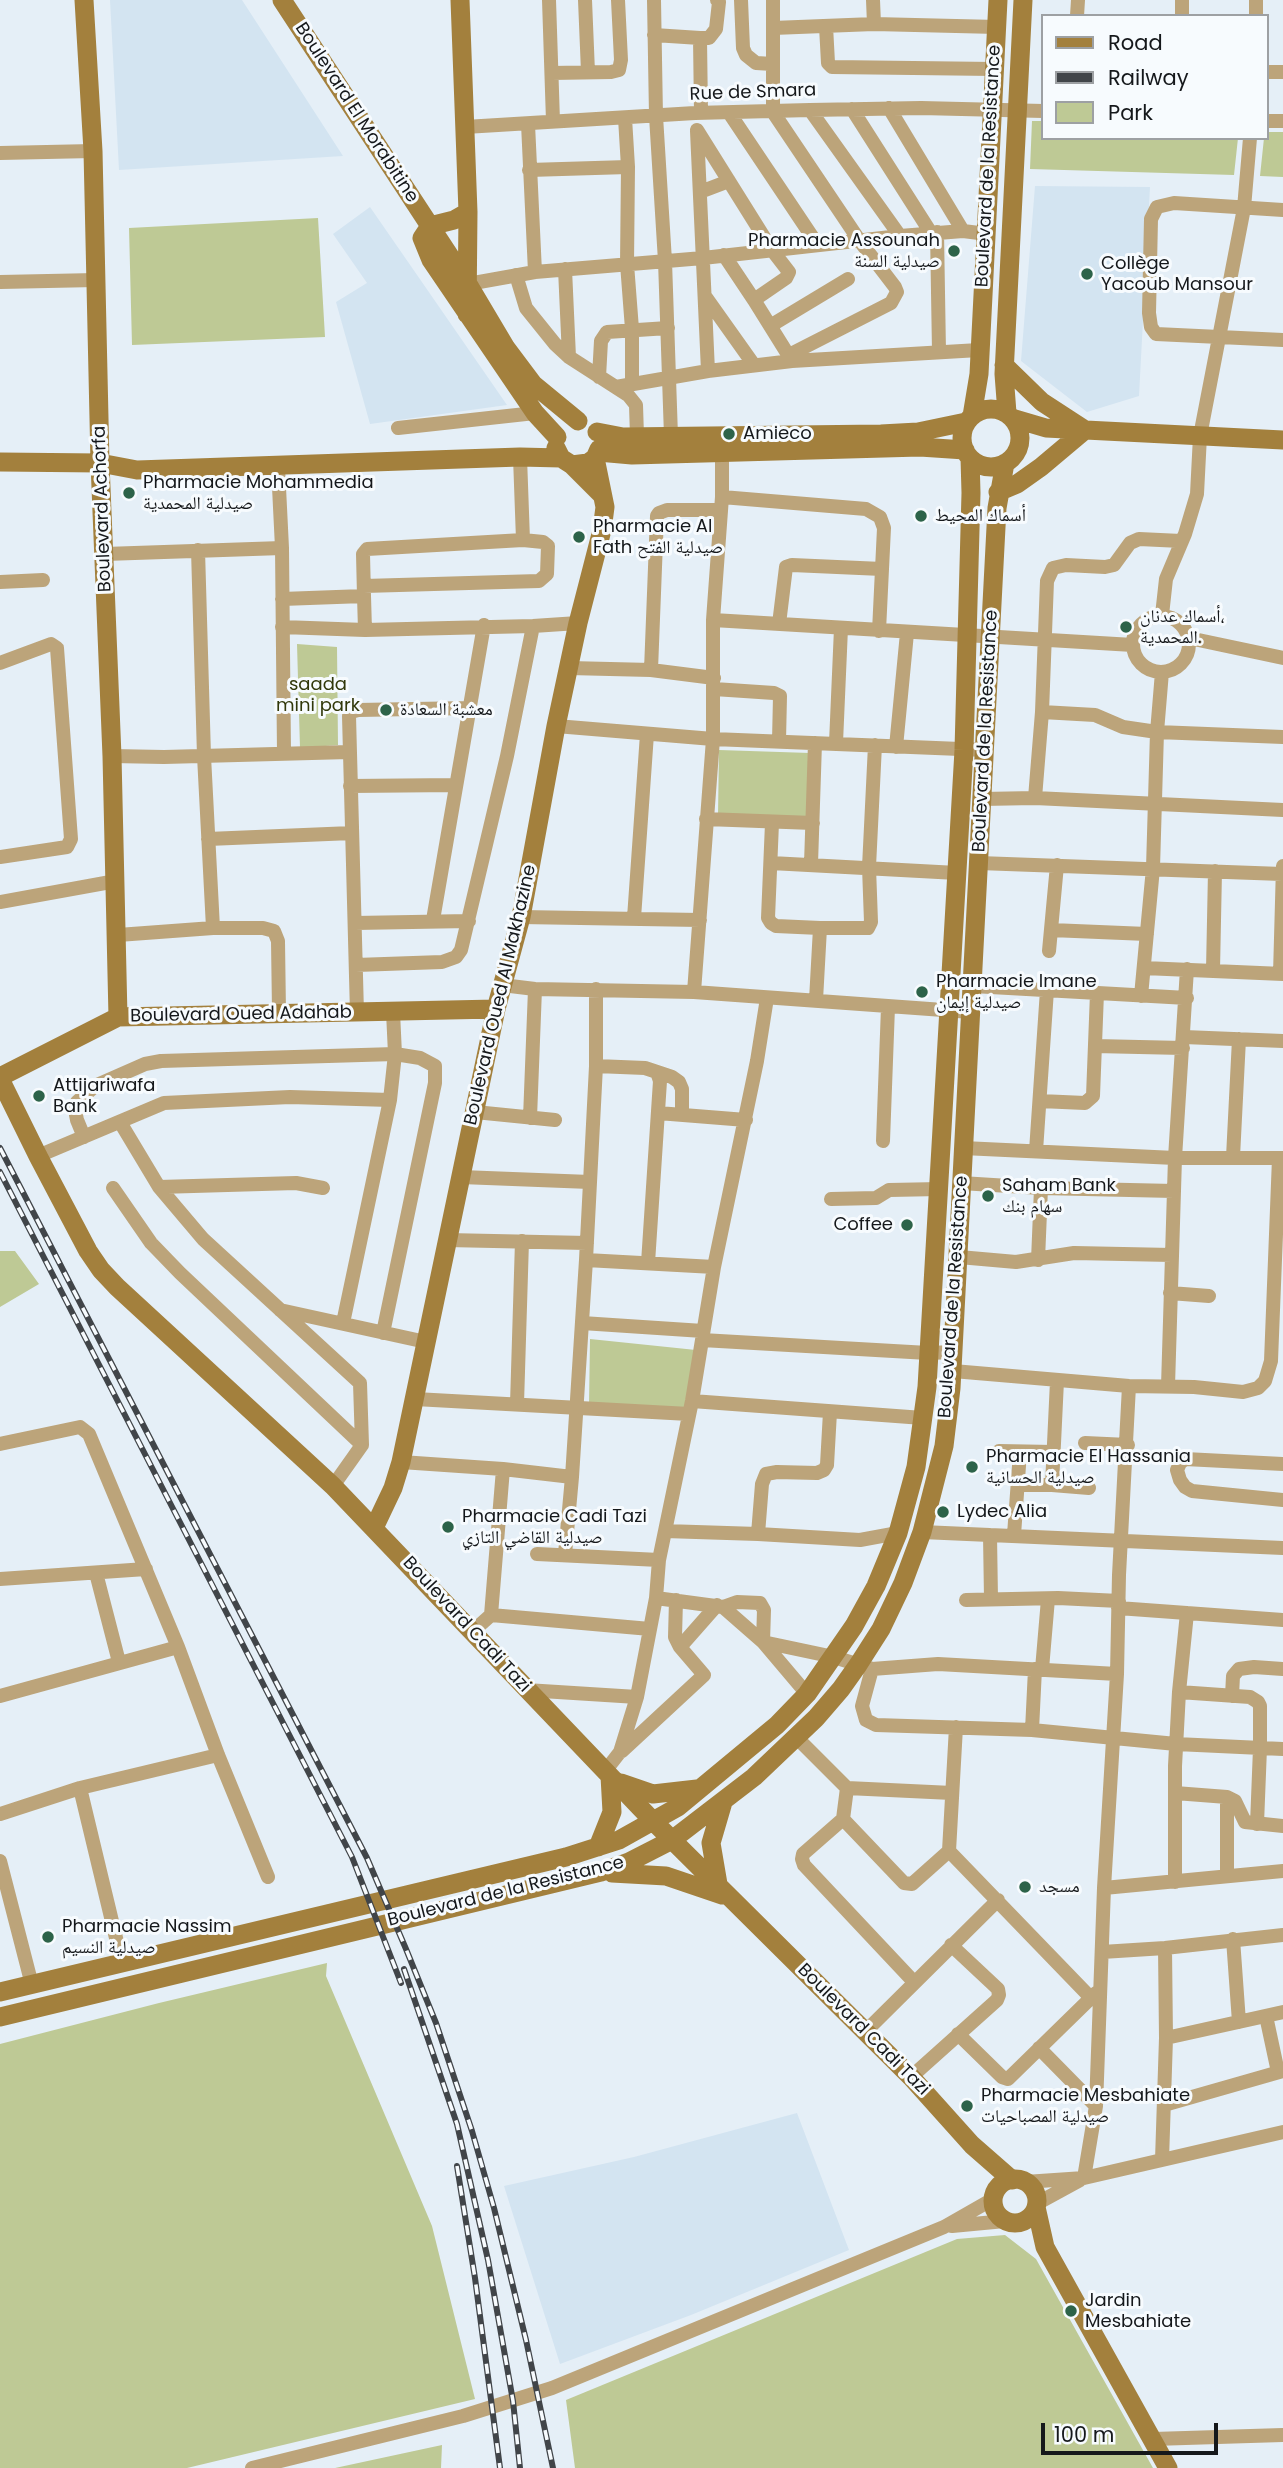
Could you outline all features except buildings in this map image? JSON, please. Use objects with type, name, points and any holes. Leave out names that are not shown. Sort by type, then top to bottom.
[{"type":"main road","name":"Boulevard Achorfa","points":[[84,0],[93,151],[100,463],[118,934],[118,1017]]},
{"type":"main road","name":"Boulevard El Morabitine","points":[[282,0],[468,284],[506,348],[533,384],[578,421],[587,423],[597,432]]},
{"type":"main road","points":[[460,0],[468,212],[467,314]]},
{"type":"main road","name":"Boulevard de la Resistance","points":[[969,419],[979,374],[998,0]]},
{"type":"main road","name":"Boulevard de la Resistance","points":[[1009,415],[1004,365],[1023,0]]},
{"type":"main road","points":[[468,212],[454,220],[430,226],[422,238],[425,249],[546,426],[556,448],[566,461],[601,490],[612,469],[634,446]]},
{"type":"main road","points":[[1004,365],[1075,430]]},
{"type":"main road","points":[[0,463],[100,463],[137,470],[520,457],[588,463],[596,455],[671,436],[722,445],[918,432],[969,419],[989,409],[1046,428],[1283,440]]},
{"type":"main road","points":[[1009,415],[1019,432],[1018,448]]},
{"type":"main road","points":[[967,454],[962,440],[969,419]]},
{"type":"main road","points":[[546,426],[561,429],[578,421]]},
{"type":"main road","points":[[520,457],[538,444],[546,426]]},
{"type":"main road","points":[[597,432],[622,437],[634,446],[920,447],[967,454],[986,466],[1005,463],[1018,448],[1075,430]]},
{"type":"main road","points":[[998,492],[1017,484],[1041,467],[1075,430]]},
{"type":"main road","name":"Boulevard Oued Al Makhazine","points":[[374,1528],[393,1488],[401,1462],[496,1009],[521,917],[578,623],[605,517],[596,455],[600,442],[597,432]]},
{"type":"main road","name":"Boulevard de la Resistance","points":[[0,1992],[566,1857],[618,1840],[653,1821],[701,1788],[777,1726],[807,1694],[834,1657],[876,1586],[898,1533],[916,1467],[923,1418],[951,1010],[964,750],[971,493],[967,454]]},
{"type":"main road","name":"Boulevard de la Resistance","points":[[0,2017],[601,1872],[649,1853],[672,1840],[723,1802],[797,1738],[841,1689],[865,1667],[903,1583],[922,1532],[944,1446],[954,1361],[998,492],[1005,463]]},
{"type":"main road","name":"Boulevard Oued Adahab","points":[[0,1078],[118,1017],[496,1009]]},
{"type":"main road","name":"Boulevard Cadi Tazi","points":[[0,1078],[38,1156],[88,1251],[101,1270],[333,1486],[653,1821],[911,2077],[972,2145],[1018,2181]]},
{"type":"main road","points":[[598,1847],[612,1812],[611,1776],[653,1794],[701,1788]]},
{"type":"main road","points":[[723,1802],[711,1843],[712,1859],[725,1891]]},
{"type":"main road","points":[[601,1872],[666,1876],[725,1891]]},
{"type":"main road","name":"Boulevard Cadi Tazi","points":[[972,2145],[994,2198]]},
{"type":"main road","points":[[1045,2247],[996,2212],[994,2198],[1000,2185],[1018,2181],[1032,2187],[1036,2195],[1045,2247],[1168,2468]]},
{"type":"main road","points":[[1009,2222],[1027,2219],[1036,2206]]},
{"type":"street","points":[[549,0],[552,121]]},
{"type":"street","points":[[585,0],[588,72]]},
{"type":"street","points":[[552,73],[611,72],[619,69],[621,60],[618,0]]},
{"type":"street","points":[[653,0],[671,436]]},
{"type":"street","points":[[654,35],[709,38],[716,29],[717,0]]},
{"type":"street","points":[[741,0],[743,48],[746,55],[756,63],[773,64]]},
{"type":"street","points":[[773,0],[773,112],[859,240],[895,287],[895,298],[891,303],[790,358]]},
{"type":"street","points":[[873,0],[874,24]]},
{"type":"street","points":[[773,28],[874,24],[997,27]]},
{"type":"street","points":[[826,26],[828,63],[832,67],[994,69]]},
{"type":"street","points":[[700,38],[697,130],[708,371]]},
{"type":"street","points":[[889,108],[963,231]]},
{"type":"street","name":"Rue de Smara","points":[[465,127],[698,113],[889,108],[1042,111]]},
{"type":"street","points":[[852,109],[934,233],[939,352]]},
{"type":"street","points":[[810,110],[900,236]]},
{"type":"street","points":[[730,114],[817,244]]},
{"type":"street","points":[[625,118],[632,384]]},
{"type":"street","points":[[528,124],[535,272]]},
{"type":"street","points":[[697,130],[772,250],[789,272],[789,276],[754,300]]},
{"type":"street","points":[[1162,615],[1166,579],[1197,494],[1200,436],[1244,208],[1250,140]]},
{"type":"street","points":[[0,153],[93,151]]},
{"type":"street","points":[[530,170],[628,167]]},
{"type":"street","points":[[700,192],[729,181]]},
{"type":"street","points":[[1283,210],[1164,204],[1157,207],[1151,219],[1149,313],[1151,327],[1156,334],[1283,340]]},
{"type":"street","points":[[468,284],[535,272],[703,258],[900,236],[963,231],[987,234]]},
{"type":"street","points":[[724,255],[790,358]]},
{"type":"street","points":[[565,269],[569,357]]},
{"type":"street","points":[[516,275],[526,308],[539,327],[569,357],[628,395],[636,405],[634,446]]},
{"type":"street","points":[[0,282],[96,279]]},
{"type":"street","points":[[770,326],[848,279]]},
{"type":"street","points":[[705,295],[754,365]]},
{"type":"street","points":[[600,377],[602,336],[607,332],[668,328]]},
{"type":"street","points":[[616,387],[790,358],[979,350]]},
{"type":"street","points":[[398,428],[546,426]]},
{"type":"street","points":[[694,992],[713,739],[713,620],[722,445]]},
{"type":"street","points":[[520,457],[523,540]]},
{"type":"street","points":[[278,467],[282,548],[284,754]]},
{"type":"street","points":[[651,670],[657,516],[667,510],[721,504],[866,509],[874,512],[880,517],[884,528],[879,631]]},
{"type":"street","points":[[1035,798],[1042,712],[1047,581],[1053,568],[1066,565],[1114,565],[1130,543],[1139,539],[1181,541]]},
{"type":"street","points":[[282,598],[364,591],[542,580],[547,575],[548,546],[543,542],[523,540],[367,549],[363,554],[364,591],[365,629]]},
{"type":"street","points":[[105,554],[282,548]]},
{"type":"street","points":[[198,550],[204,756],[213,928]]},
{"type":"street","points":[[779,624],[786,567],[792,565],[882,569]]},
{"type":"street","points":[[0,582],[43,580]]},
{"type":"street","points":[[1162,615],[1174,618],[1182,624],[1189,638],[1186,658],[1179,666],[1162,672],[1152,671],[1144,666],[1135,654],[1133,645],[1136,631],[1142,623],[1162,615]]},
{"type":"street","points":[[713,620],[1133,645]]},
{"type":"street","points":[[282,627],[365,629],[578,623]]},
{"type":"street","points":[[433,920],[484,625]]},
{"type":"street","points":[[356,965],[449,960],[456,957],[461,950],[507,756],[533,626]]},
{"type":"street","points":[[836,743],[841,628]]},
{"type":"street","points":[[897,747],[907,633]]},
{"type":"street","points":[[1189,638],[1283,658]]},
{"type":"street","points":[[0,663],[51,644],[57,648],[71,839],[66,847],[0,857]]},
{"type":"street","points":[[569,668],[651,670],[714,684],[774,693],[780,696],[779,741]]},
{"type":"street","points":[[1142,996],[1153,868],[1157,732],[1162,672]]},
{"type":"street","points":[[357,1013],[349,716],[354,710],[470,708]]},
{"type":"street","points":[[1042,712],[1096,715],[1123,727],[1157,732],[1283,737]]},
{"type":"street","points":[[556,726],[713,739],[985,750]]},
{"type":"street","points":[[634,918],[647,734]]},
{"type":"street","points":[[811,864],[815,743]]},
{"type":"street","points":[[772,823],[768,918],[771,923],[776,926],[868,928],[871,922],[869,867],[875,745]]},
{"type":"street","points":[[112,756],[349,752]]},
{"type":"street","points":[[350,786],[456,785]]},
{"type":"street","points":[[982,799],[1154,802],[1283,810]]},
{"type":"street","points":[[706,819],[813,823]]},
{"type":"street","points":[[208,839],[352,832]]},
{"type":"street","points":[[771,863],[957,873]]},
{"type":"street","points":[[979,863],[1282,874]]},
{"type":"street","points":[[1144,968],[1281,974],[1283,864]]},
{"type":"street","points":[[1049,951],[1057,866]]},
{"type":"street","points":[[1213,970],[1215,871]]},
{"type":"street","points":[[0,902],[116,881]]},
{"type":"street","points":[[521,917],[700,920]]},
{"type":"street","points":[[355,923],[469,921]]},
{"type":"street","points":[[118,934],[213,928],[263,928],[274,931],[278,942],[279,1013]]},
{"type":"street","points":[[816,1000],[820,928]]},
{"type":"street","points":[[1051,930],[1147,934]]},
{"type":"street","points":[[1168,1387],[1174,1158],[1187,969]]},
{"type":"street","points":[[502,985],[536,989],[694,992],[971,1012]]},
{"type":"street","points":[[973,986],[1187,998]]},
{"type":"street","points":[[530,1118],[536,989]]},
{"type":"street","points":[[565,1554],[587,1244],[596,1066],[596,989]]},
{"type":"street","points":[[1037,1151],[1047,990]]},
{"type":"street","points":[[1040,1101],[1079,1103],[1089,1100],[1094,1091],[1097,993]]},
{"type":"street","points":[[611,1776],[637,1697],[656,1598],[659,1560],[690,1407],[714,1267],[746,1120],[767,998]]},
{"type":"street","points":[[883,1141],[888,1007]]},
{"type":"street","points":[[343,1323],[390,1100],[395,1054],[393,1012]]},
{"type":"street","points":[[1095,1046],[1239,1039],[1283,1041]]},
{"type":"street","points":[[1233,1157],[1239,1039]]},
{"type":"street","points":[[84,1138],[75,1110],[77,1102],[95,1086],[145,1064],[161,1061],[395,1054],[420,1058],[435,1066],[436,1073],[383,1333]]},
{"type":"street","points":[[596,1066],[645,1068],[672,1077],[679,1082],[682,1089],[682,1115]]},
{"type":"street","points":[[648,1263],[660,1082],[657,1072]]},
{"type":"street","points":[[38,1156],[164,1103],[290,1097],[390,1100]]},
{"type":"street","points":[[475,1112],[555,1120]]},
{"type":"street","points":[[658,1113],[746,1120]]},
{"type":"street","points":[[120,1122],[159,1187],[203,1239],[360,1383],[362,1445],[333,1486]]},
{"type":"street","points":[[582,1323],[703,1336],[929,1353],[954,1361],[1057,1381],[1243,1392],[1258,1388],[1265,1381],[1271,1361],[1280,1260],[1281,1158],[1174,1158],[963,1148]]},
{"type":"street","points":[[461,1177],[590,1182]]},
{"type":"street","points":[[159,1187],[296,1183],[323,1188]]},
{"type":"street","points":[[961,1183],[1174,1191]]},
{"type":"street","points":[[113,1188],[139,1227],[173,1266],[362,1445]]},
{"type":"street","points":[[1038,1260],[1041,1188]]},
{"type":"street","points":[[831,1199],[876,1199],[889,1190],[940,1189]]},
{"type":"street","points":[[447,1240],[587,1244]]},
{"type":"street","points":[[517,1404],[522,1241]]},
{"type":"street","points":[[959,1257],[1017,1262],[1074,1253],[1172,1255]]},
{"type":"street","points":[[586,1260],[714,1267]]},
{"type":"street","points":[[1170,1293],[1209,1296]]},
{"type":"street","points":[[280,1310],[426,1342]]},
{"type":"street","points":[[1052,1485],[1057,1381]]},
{"type":"street","points":[[1084,2178],[1096,2106],[1095,1993],[1102,1952],[1112,1738],[1118,1674],[1129,1386]]},
{"type":"street","points":[[415,1399],[576,1407],[690,1407],[830,1412],[923,1418]]},
{"type":"street","points":[[758,1534],[762,1484],[766,1474],[817,1473],[827,1465],[830,1412]]},
{"type":"street","points":[[0,1444],[80,1427],[86,1430],[178,1647],[218,1755],[268,1877]]},
{"type":"street","points":[[1085,1443],[1128,1445]]},
{"type":"street","points":[[999,1451],[1053,1452]]},
{"type":"street","points":[[1014,1535],[1020,1452]]},
{"type":"street","points":[[1283,1464],[1185,1459],[1178,1470],[1180,1480],[1192,1491],[1283,1500]]},
{"type":"street","points":[[401,1462],[572,1477]]},
{"type":"street","points":[[472,1632],[491,1615],[503,1469]]},
{"type":"street","points":[[1019,1485],[1089,1488]]},
{"type":"street","points":[[666,1531],[860,1541],[898,1533]]},
{"type":"street","points":[[922,1532],[1283,1548]]},
{"type":"street","points":[[990,1535],[991,1598]]},
{"type":"street","points":[[537,1554],[659,1560]]},
{"type":"street","points":[[0,1579],[146,1569]]},
{"type":"street","points":[[96,1573],[119,1662]]},
{"type":"street","points":[[656,1598],[720,1606],[737,1602],[760,1603],[764,1610],[764,1642]]},
{"type":"street","points":[[966,1600],[1085,1598],[1186,1613],[1283,1620]]},
{"type":"street","points":[[1032,1730],[1048,1599]]},
{"type":"street","points":[[621,1752],[704,1675],[675,1637],[676,1600]]},
{"type":"street","points":[[720,1606],[764,1642],[807,1694]]},
{"type":"street","points":[[680,1647],[720,1606]]},
{"type":"street","points":[[1175,1882],[1176,1744],[1186,1613]]},
{"type":"street","points":[[491,1615],[650,1629]]},
{"type":"street","points":[[764,1642],[834,1657],[865,1667],[938,1664],[1118,1674]]},
{"type":"street","points":[[0,1696],[178,1647]]},
{"type":"street","points":[[865,1667],[862,1706],[866,1720],[876,1724],[1032,1730],[1176,1744],[1283,1749]]},
{"type":"street","points":[[1232,1696],[1233,1676],[1239,1669],[1283,1669]]},
{"type":"street","points":[[526,1690],[637,1697]]},
{"type":"street","points":[[1179,1692],[1250,1697],[1258,1702],[1260,1748],[1257,1824]]},
{"type":"street","points":[[843,1819],[908,1885],[912,1884],[949,1850],[956,1727]]},
{"type":"street","points":[[797,1738],[847,1788],[952,1793]]},
{"type":"street","points":[[0,1814],[80,1788],[218,1755]]},
{"type":"street","points":[[80,1788],[122,1964]]},
{"type":"street","points":[[847,1788],[843,1819],[803,1854],[804,1865],[914,1982]]},
{"type":"street","points":[[1175,1793],[1227,1797],[1237,1803],[1243,1820],[1283,1826]]},
{"type":"street","points":[[1227,1797],[1227,1876]]},
{"type":"street","points":[[949,1850],[1095,1993]]},
{"type":"street","points":[[0,1861],[32,1985]]},
{"type":"street","points":[[1104,1888],[1283,1871]]},
{"type":"street","points":[[865,2032],[998,1900]]},
{"type":"street","points":[[0,1929],[16,1924]]},
{"type":"street","points":[[1102,1952],[1283,1935]]},
{"type":"street","points":[[1233,1939],[1239,2022]]},
{"type":"street","points":[[911,2077],[997,2000],[999,1994],[998,1989],[951,1945]]},
{"type":"street","points":[[1161,2160],[1166,2038],[1165,1948]]},
{"type":"street","points":[[958,2035],[1005,2080],[1095,1993]]},
{"type":"street","points":[[1166,2038],[1283,2012]]},
{"type":"street","points":[[1164,2105],[1281,2072],[1266,2017]]},
{"type":"street","points":[[1039,2048],[1096,2106]]},
{"type":"street","points":[[1018,2181],[1084,2178],[1283,2132]]},
{"type":"street","points":[[1036,2206],[1084,2178]]},
{"type":"street","points":[[252,2468],[463,2416],[552,2388],[944,2227],[994,2198]]},
{"type":"street","points":[[944,2227],[1009,2222]]},
{"type":"street","points":[[1153,2439],[1283,2435]]},
{"type":"shaded area","points":[[110,0],[242,0],[343,156],[119,170]]},
{"type":"shaded area","name":"Collège Yacoub Mansour","points":[[1035,186],[1150,187],[1139,396],[1087,412],[1021,361]]},
{"type":"shaded area","points":[[370,207],[507,405],[370,424],[336,302],[367,283],[333,234]]},
{"type":"shaded area","points":[[797,2113],[849,2250],[691,2315],[560,2364],[504,2186],[634,2157]]},
{"type":"green space","points":[[1032,121],[1042,121],[1042,140],[1238,140],[1234,175],[1030,169]]},
{"type":"green space","points":[[1269,132],[1283,132],[1283,177],[1260,176],[1264,140],[1269,140]]},
{"type":"green space","points":[[318,218],[325,337],[132,345],[129,228]]},
{"type":"green space","name":"saada mini park","points":[[297,644],[337,647],[338,745],[300,748]]},
{"type":"green space","points":[[719,750],[810,753],[808,817],[718,815]]},
{"type":"green space","points":[[0,1251],[15,1251],[39,1284],[0,1307]]},
{"type":"green space","points":[[590,1339],[696,1350],[684,1413],[589,1405]]},
{"type":"green space","points":[[327,1963],[326,1976],[432,2226],[475,2399],[187,2468],[0,2468],[0,2044]]},
{"type":"green space","points":[[1005,2235],[1036,2259],[1153,2468],[575,2468],[566,2400],[957,2239]]},
{"type":"green space","points":[[442,2445],[441,2468],[335,2468]]},
{"type":"railway","points":[[0,1148],[367,1858],[406,1949],[436,2023],[494,2208],[553,2468]]},
{"type":"railway","points":[[0,1172],[352,1857],[401,1983]]},
{"type":"railway","points":[[404,1969],[457,2124],[488,2260],[513,2401],[520,2468]]},
{"type":"railway","points":[[457,2166],[500,2468]]},
{"type":"place","name":"Pharmacie Assounah صيدلية السنة","points":[[954,251]]},
{"type":"place","name":"Collège Yacoub Mansour","points":[[1087,274]]},
{"type":"place","name":"Amieco","points":[[729,434]]},
{"type":"place","name":"Pharmacie Mohammedia صيدلية المحمدية","points":[[129,493]]},
{"type":"place","name":"أسماك المحيط","points":[[921,516]]},
{"type":"place","name":"Pharmacie Al Fath صيدلية الفتح","points":[[579,537]]},
{"type":"place","name":"أسماك عدنان، المحمدية.","points":[[1126,627]]},
{"type":"place","name":"معشبة السعادة","points":[[386,710]]},
{"type":"place","name":"Pharmacie Imane صيدلية إيمان","points":[[922,992]]},
{"type":"place","name":"Attijariwafa Bank","points":[[39,1096]]},
{"type":"place","name":"Saham Bank سهام بنك","points":[[988,1196]]},
{"type":"place","name":"Coffee","points":[[907,1225]]},
{"type":"place","name":"Pharmacie El Hassania صيدلية الحسانية","points":[[972,1467]]},
{"type":"place","name":"Lydec Alia","points":[[943,1512]]},
{"type":"place","name":"Pharmacie Cadi Tazi صيدلية القاضي التازي","points":[[448,1527]]},
{"type":"place","name":"مسجد","points":[[1025,1887]]},
{"type":"place","name":"Pharmacie Nassim صيدلية النسيم","points":[[48,1937]]},
{"type":"place","name":"Pharmacie Mesbahiate صيدلية المصباحيات","points":[[967,2106]]},
{"type":"place","name":"Jardin Mesbahiate","points":[[1071,2311]]}]
